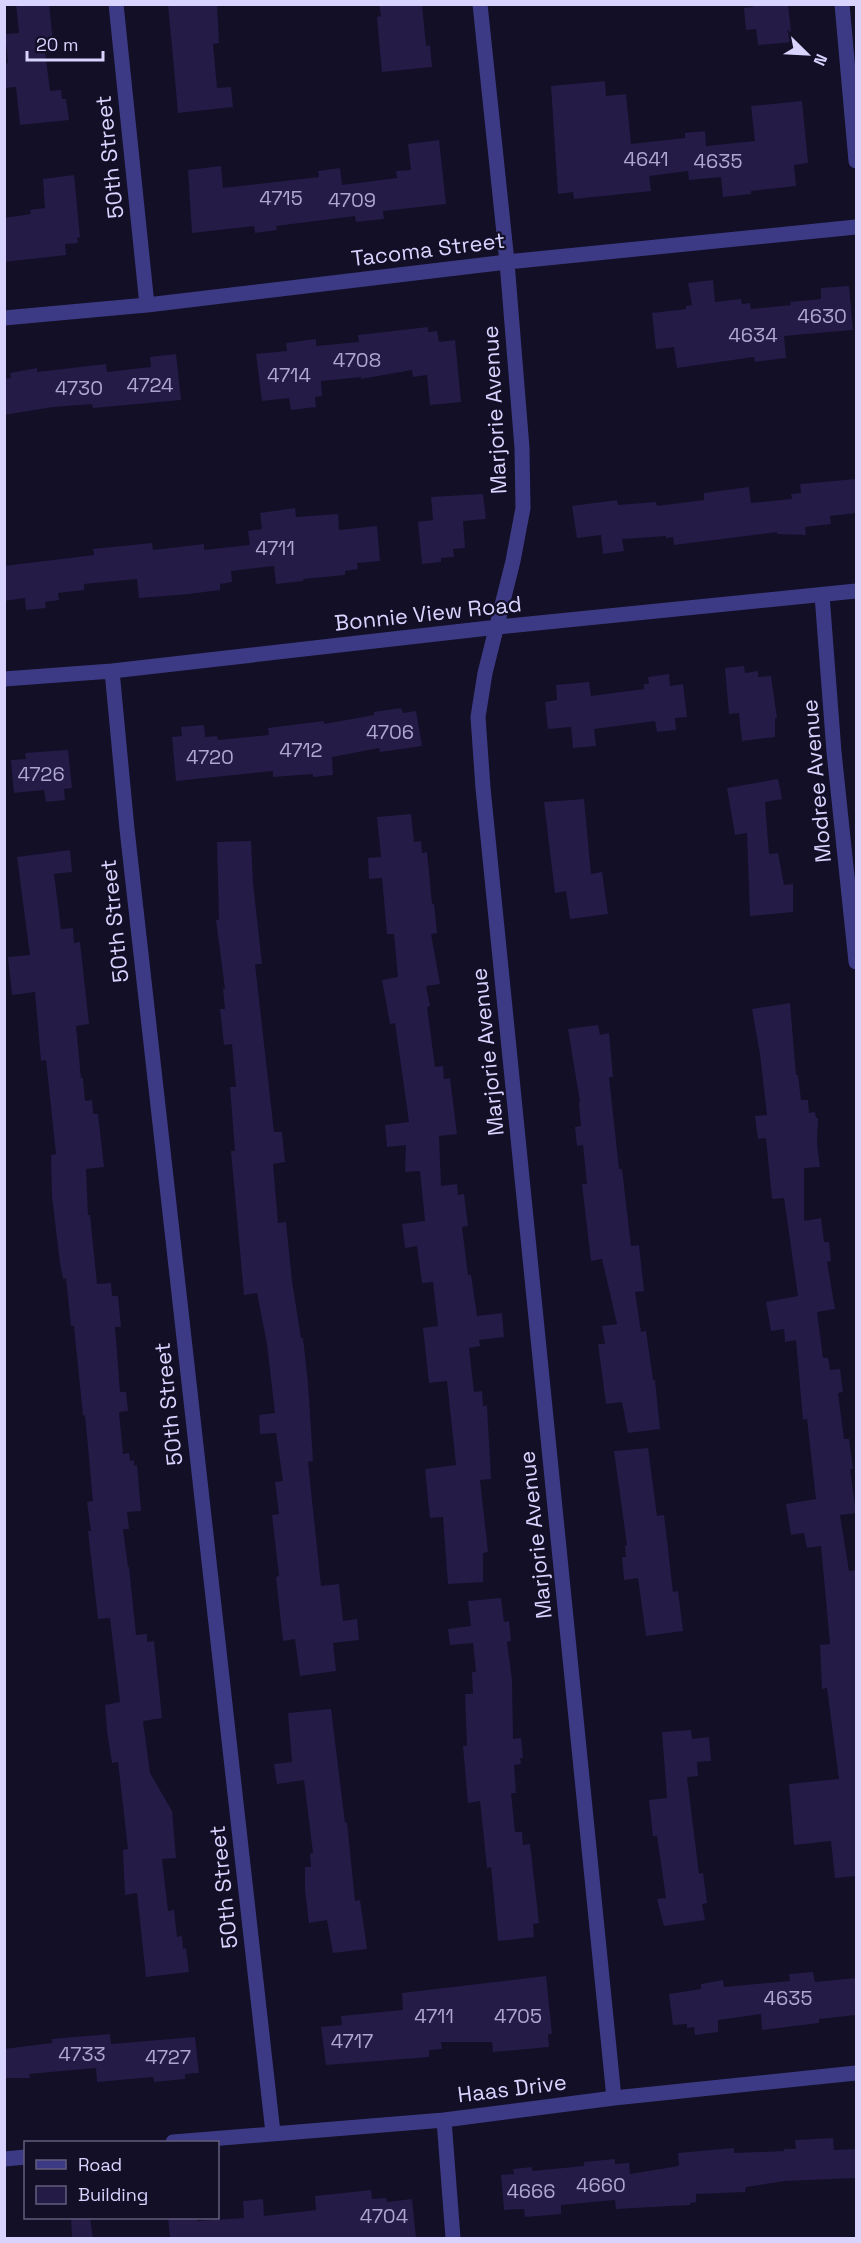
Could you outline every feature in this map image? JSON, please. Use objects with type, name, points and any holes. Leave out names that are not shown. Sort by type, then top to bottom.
[{"type":"street","name":"50th Street","points":[[116,4],[147,305]]},
{"type":"street","name":"Marjorie Avenue","points":[[480,4],[507,262],[522,448],[523,508],[498,627],[485,673],[478,717],[483,788],[614,2098]]},
{"type":"street","points":[[842,4],[856,161]]},
{"type":"street","name":"Tacoma Street","points":[[4,318],[147,305],[507,262],[856,227]]},
{"type":"street","name":"Bonnie View Road","points":[[4,679],[112,670],[498,627],[856,591]]},
{"type":"street","name":"Modree Avenue","points":[[822,595],[834,752],[856,962]]},
{"type":"street","name":"50th Street","points":[[112,670],[126,829],[273,2133]]},
{"type":"street","name":"Haas Drive","points":[[184,2141],[444,2120],[614,2098],[856,2073]]},
{"type":"street","points":[[444,2120],[453,2238]]},
{"type":"street","points":[[4,2159],[24,2157]]},
{"type":"building","points":[[16,4],[49,4],[54,50],[45,51],[50,91],[61,90],[62,99],[66,99],[69,120],[20,125],[16,87],[4,88],[4,64],[8,63],[5,34],[19,33]]},
{"type":"building","points":[[168,4],[217,4],[219,43],[213,44],[217,88],[231,87],[233,107],[178,113]]},
{"type":"building","points":[[379,4],[422,4],[426,46],[430,45],[432,67],[382,72],[377,17],[381,16]]},
{"type":"building","points":[[752,4],[788,4],[792,42],[758,45],[756,29],[746,30],[744,8],[753,7]]},
{"type":"building","points":[[605,81],[606,96],[626,94],[631,144],[685,138],[685,133],[705,131],[706,146],[755,141],[751,106],[802,101],[808,163],[794,165],[796,186],[751,191],[751,194],[723,197],[721,177],[689,180],[688,171],[649,176],[651,191],[574,199],[573,192],[558,194],[551,86]]},
{"type":"building","points":[[439,140],[446,204],[383,211],[384,219],[356,222],[355,216],[276,226],[277,230],[255,233],[254,226],[192,233],[188,170],[221,166],[223,188],[319,177],[318,171],[340,168],[342,185],[397,178],[396,171],[411,170],[408,144]]},
{"type":"building","points":[[74,175],[80,237],[77,238],[78,243],[65,244],[66,255],[4,262],[4,218],[31,214],[30,210],[45,208],[43,179]]},
{"type":"building","points":[[713,280],[715,302],[741,299],[742,304],[750,303],[751,309],[821,299],[821,288],[849,286],[853,330],[784,336],[786,358],[755,362],[754,357],[677,368],[674,347],[656,349],[652,313],[686,309],[686,306],[692,305],[688,283]]},
{"type":"building","points":[[428,327],[428,332],[437,331],[439,342],[455,340],[461,402],[430,405],[427,375],[413,377],[412,370],[361,379],[361,377],[321,381],[322,396],[315,397],[316,407],[291,410],[289,398],[262,401],[256,354],[287,351],[286,343],[316,339],[316,346],[359,342],[358,335]]},
{"type":"building","points":[[176,354],[181,400],[93,408],[92,404],[53,407],[4,415],[4,379],[11,378],[10,373],[37,368],[37,372],[106,364],[107,372],[151,367],[150,357]]},
{"type":"building","points":[[856,479],[856,513],[830,516],[831,524],[805,527],[806,535],[777,534],[777,532],[674,545],[673,537],[666,538],[666,536],[622,539],[624,551],[603,554],[601,535],[577,538],[572,506],[617,500],[618,505],[656,502],[657,506],[704,500],[704,493],[749,487],[751,503],[792,499],[791,494],[801,493],[800,484]]},
{"type":"building","points":[[483,494],[486,519],[463,521],[465,548],[453,549],[454,557],[441,558],[441,562],[422,564],[418,522],[433,520],[431,497]]},
{"type":"building","points":[[295,508],[296,517],[338,514],[339,530],[377,526],[380,561],[357,563],[358,569],[345,571],[345,575],[276,584],[274,566],[231,571],[232,582],[220,584],[220,590],[189,594],[139,598],[137,579],[84,584],[84,590],[58,593],[59,600],[45,602],[46,608],[26,610],[25,598],[4,601],[4,566],[94,555],[93,549],[152,543],[153,550],[204,544],[204,550],[250,545],[248,531],[262,529],[260,513]]},
{"type":"building","points":[[744,666],[745,673],[758,671],[758,677],[771,676],[777,718],[775,718],[775,737],[742,741],[739,713],[729,714],[725,668]]},
{"type":"building","points":[[669,674],[670,686],[683,684],[687,717],[675,718],[676,730],[657,732],[655,721],[594,729],[596,746],[573,748],[571,727],[548,729],[545,702],[557,700],[556,685],[589,682],[591,696],[644,689],[644,684],[649,684],[648,677]]},
{"type":"building","points":[[401,708],[403,713],[416,711],[422,746],[380,752],[379,748],[332,757],[333,775],[273,777],[273,771],[176,781],[172,737],[182,736],[181,727],[204,725],[205,737],[217,736],[218,740],[269,735],[268,728],[324,721],[324,724]]},
{"type":"building","points":[[68,750],[72,788],[64,789],[65,800],[46,802],[44,790],[14,793],[11,760],[26,759],[25,753]]},
{"type":"building","points":[[778,779],[782,799],[765,802],[769,854],[778,853],[784,885],[793,884],[793,912],[750,916],[747,833],[735,835],[727,788]]},
{"type":"building","points":[[584,799],[591,874],[602,872],[608,914],[570,919],[566,891],[555,893],[544,802]]},
{"type":"building","points":[[411,814],[414,842],[421,841],[422,853],[427,852],[437,933],[431,934],[440,984],[426,986],[435,1067],[443,1066],[444,1079],[450,1078],[457,1134],[439,1136],[441,1186],[457,1184],[458,1195],[464,1194],[468,1226],[462,1227],[468,1275],[471,1275],[477,1316],[502,1313],[504,1337],[479,1340],[480,1346],[469,1348],[474,1392],[482,1391],[483,1406],[487,1406],[491,1479],[480,1480],[488,1552],[483,1553],[483,1582],[448,1584],[443,1517],[430,1518],[425,1469],[456,1465],[447,1381],[429,1383],[423,1328],[438,1326],[433,1282],[422,1283],[417,1246],[405,1248],[402,1224],[425,1221],[420,1171],[405,1172],[406,1145],[387,1147],[385,1125],[409,1122],[395,1023],[390,1024],[382,980],[398,977],[394,934],[387,934],[382,878],[369,879],[368,858],[381,857],[377,817]]},
{"type":"building","points":[[251,841],[262,964],[255,964],[274,1132],[282,1132],[285,1162],[273,1164],[278,1223],[286,1222],[292,1281],[301,1338],[303,1338],[313,1461],[308,1462],[321,1586],[339,1584],[343,1621],[357,1619],[359,1640],[333,1643],[336,1671],[300,1676],[295,1639],[283,1641],[272,1515],[279,1514],[275,1482],[283,1481],[276,1433],[260,1434],[259,1415],[275,1413],[267,1344],[257,1293],[244,1295],[231,1151],[235,1151],[230,1087],[236,1087],[232,1044],[224,1045],[220,1009],[225,1009],[223,989],[225,989],[216,920],[219,920],[217,842]]},
{"type":"building","points":[[70,850],[72,872],[54,874],[61,929],[73,928],[74,943],[80,942],[89,1024],[76,1026],[81,1078],[83,1078],[85,1101],[92,1100],[93,1114],[98,1114],[104,1167],[86,1169],[88,1215],[90,1215],[97,1284],[111,1283],[112,1296],[118,1296],[121,1327],[115,1327],[120,1392],[126,1392],[128,1411],[119,1412],[123,1454],[129,1453],[130,1461],[134,1460],[134,1466],[137,1465],[141,1511],[127,1512],[129,1529],[123,1529],[136,1635],[147,1634],[147,1642],[154,1641],[162,1718],[143,1721],[150,1773],[172,1811],[176,1858],[162,1859],[168,1911],[174,1910],[177,1937],[182,1936],[189,1972],[146,1977],[137,1893],[125,1895],[123,1850],[128,1849],[118,1762],[112,1763],[107,1731],[105,1705],[120,1702],[110,1618],[98,1619],[88,1531],[91,1531],[87,1502],[93,1501],[85,1415],[83,1416],[74,1326],[71,1326],[66,1278],[63,1279],[60,1263],[52,1197],[51,1155],[56,1154],[46,1060],[41,1061],[35,992],[12,995],[8,957],[30,955],[17,857]]},
{"type":"building","points":[[790,1003],[796,1075],[798,1075],[801,1100],[808,1100],[809,1113],[815,1112],[818,1118],[817,1144],[820,1167],[804,1168],[804,1221],[821,1218],[824,1242],[829,1242],[831,1261],[827,1262],[835,1309],[817,1312],[823,1358],[828,1358],[830,1370],[840,1369],[843,1392],[838,1393],[844,1439],[849,1439],[853,1469],[850,1469],[856,1513],[840,1515],[849,1571],[856,1570],[856,1876],[835,1878],[831,1841],[794,1845],[789,1784],[839,1779],[827,1688],[822,1689],[820,1645],[830,1644],[821,1546],[807,1548],[804,1533],[791,1535],[786,1504],[816,1499],[807,1419],[803,1420],[796,1340],[785,1342],[784,1329],[771,1331],[766,1302],[798,1296],[784,1198],[772,1199],[766,1138],[758,1139],[755,1116],[767,1115],[752,1009]]},
{"type":"building","points":[[598,1025],[600,1035],[609,1033],[613,1077],[609,1077],[619,1169],[622,1169],[631,1246],[639,1245],[644,1291],[635,1292],[641,1332],[646,1331],[653,1380],[655,1380],[660,1429],[628,1433],[622,1402],[606,1404],[598,1344],[605,1344],[602,1326],[617,1324],[602,1259],[591,1261],[582,1184],[587,1184],[583,1145],[577,1146],[575,1127],[581,1126],[580,1102],[568,1029]]},
{"type":"building","points":[[648,1448],[657,1516],[664,1515],[673,1592],[678,1591],[683,1631],[646,1636],[638,1578],[624,1580],[622,1557],[626,1557],[625,1546],[627,1545],[614,1451]]},
{"type":"building","points":[[501,1598],[504,1622],[509,1621],[511,1641],[507,1642],[512,1680],[513,1739],[521,1738],[523,1758],[520,1758],[521,1764],[514,1765],[516,1793],[511,1793],[515,1832],[522,1832],[523,1845],[530,1844],[539,1923],[533,1924],[534,1937],[498,1941],[491,1867],[487,1868],[480,1801],[468,1803],[463,1746],[467,1746],[465,1694],[473,1694],[472,1672],[476,1672],[473,1643],[450,1645],[448,1629],[471,1626],[468,1601]]},
{"type":"building","points":[[331,1709],[345,1823],[347,1822],[355,1901],[360,1900],[367,1949],[333,1953],[327,1920],[309,1923],[305,1867],[311,1867],[310,1854],[313,1853],[304,1780],[277,1784],[274,1764],[292,1762],[288,1713]]},
{"type":"building","points":[[691,1730],[692,1739],[709,1737],[711,1761],[697,1762],[698,1776],[687,1777],[699,1874],[703,1873],[707,1903],[702,1904],[705,1920],[664,1926],[657,1899],[666,1898],[657,1836],[653,1836],[649,1800],[667,1798],[662,1732]]},
{"type":"building","points":[[813,1972],[815,1982],[856,1978],[856,2015],[819,2019],[819,2023],[762,2030],[761,2014],[718,2020],[718,2032],[695,2035],[694,2027],[687,2028],[687,2024],[673,2025],[669,1994],[701,1989],[701,1984],[723,1980],[724,1987],[790,1981],[789,1974]]},
{"type":"building","points":[[546,1976],[552,2034],[548,2034],[549,2047],[493,2052],[492,2042],[441,2042],[442,2049],[429,2050],[429,2057],[326,2065],[321,2027],[342,2025],[341,2016],[403,2010],[402,1993]]},
{"type":"building","points":[[110,2034],[111,2044],[195,2037],[199,2073],[185,2074],[185,2079],[154,2082],[153,2077],[97,2082],[96,2068],[29,2074],[30,2078],[4,2078],[4,2049],[52,2043],[52,2039]]},
{"type":"building","points":[[833,2138],[834,2150],[856,2149],[856,2178],[785,2181],[746,2187],[745,2192],[696,2194],[696,2202],[690,2205],[616,2209],[615,2200],[561,2205],[561,2214],[525,2217],[524,2209],[504,2210],[501,2175],[514,2174],[513,2169],[532,2167],[532,2171],[584,2166],[584,2162],[615,2159],[615,2164],[629,2163],[630,2174],[679,2166],[678,2153],[734,2148],[734,2153],[784,2151],[784,2149],[796,2149],[795,2140]]},
{"type":"building","points":[[371,2190],[372,2199],[386,2198],[387,2202],[412,2199],[416,2238],[170,2238],[168,2219],[197,2219],[197,2221],[244,2218],[243,2201],[263,2199],[264,2216],[316,2210],[315,2196]]},
{"type":"building","points":[[71,2219],[90,2219],[93,2238],[72,2238]]}]
